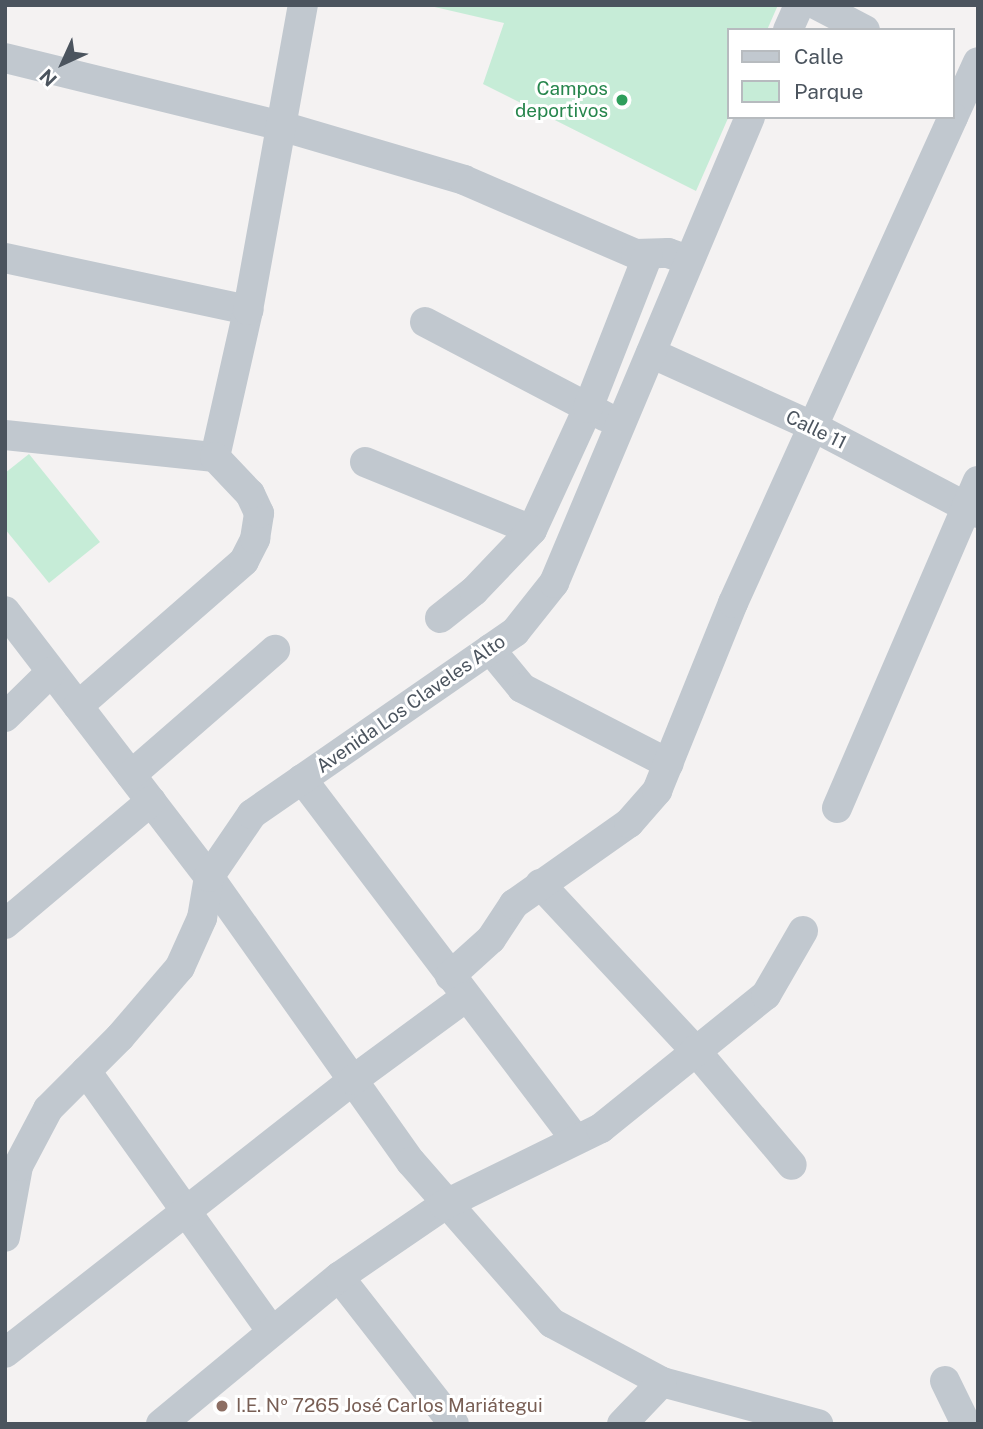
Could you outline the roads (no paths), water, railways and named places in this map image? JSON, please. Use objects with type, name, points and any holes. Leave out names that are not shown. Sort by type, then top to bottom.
[{"type":"street","points":[[215,457],[248,310],[303,5]]},
{"type":"street","points":[[789,28],[799,5]]},
{"type":"street","points":[[817,5],[861,28]]},
{"type":"street","points":[[5,58],[281,126],[464,180],[636,254],[668,253],[688,260]]},
{"type":"street","points":[[955,112],[969,76]]},
{"type":"street","name":"Avenida Los Claveles Alto","points":[[5,1237],[18,1166],[48,1109],[180,967],[202,918],[209,877],[252,814],[515,632],[554,583],[749,119]]},
{"type":"street","points":[[5,1353],[353,1080],[458,986],[514,904],[629,823],[657,791],[733,603],[952,119]]},
{"type":"street","points":[[440,618],[474,591],[532,530],[588,408],[648,255]]},
{"type":"street","points":[[5,258],[248,310]]},
{"type":"street","points":[[425,322],[619,424]]},
{"type":"street","name":"Calle 11","points":[[651,353],[974,500]]},
{"type":"street","points":[[5,435],[215,457],[250,494],[259,513],[255,538],[244,561],[78,706]]},
{"type":"street","points":[[572,444],[606,458]]},
{"type":"street","points":[[365,462],[532,530]]},
{"type":"street","points":[[837,807],[974,500]]},
{"type":"street","points":[[5,611],[209,877],[444,1205],[552,1323],[662,1382],[818,1424]]},
{"type":"street","points":[[490,649],[522,688],[669,764]]},
{"type":"street","points":[[131,775],[275,650]]},
{"type":"street","points":[[5,717],[51,672]]},
{"type":"street","points":[[302,779],[576,1140]]},
{"type":"street","points":[[5,923],[151,801]]},
{"type":"street","points":[[540,884],[695,1050],[792,1165]]},
{"type":"street","points":[[161,1424],[339,1277],[444,1205],[601,1128],[766,995],[803,931]]},
{"type":"street","points":[[86,1071],[272,1332]]},
{"type":"street","points":[[5,1142],[48,1109]]},
{"type":"street","points":[[339,1277],[454,1424]]},
{"type":"street","points":[[945,1381],[965,1424]]},
{"type":"street","points":[[622,1424],[662,1382]]},
{"type":"place","name":"Campos deportivos","points":[[622,100]]},
{"type":"place","name":"I.E. Nº 7265 José Carlos Mariátegui","points":[[222,1406]]}]
